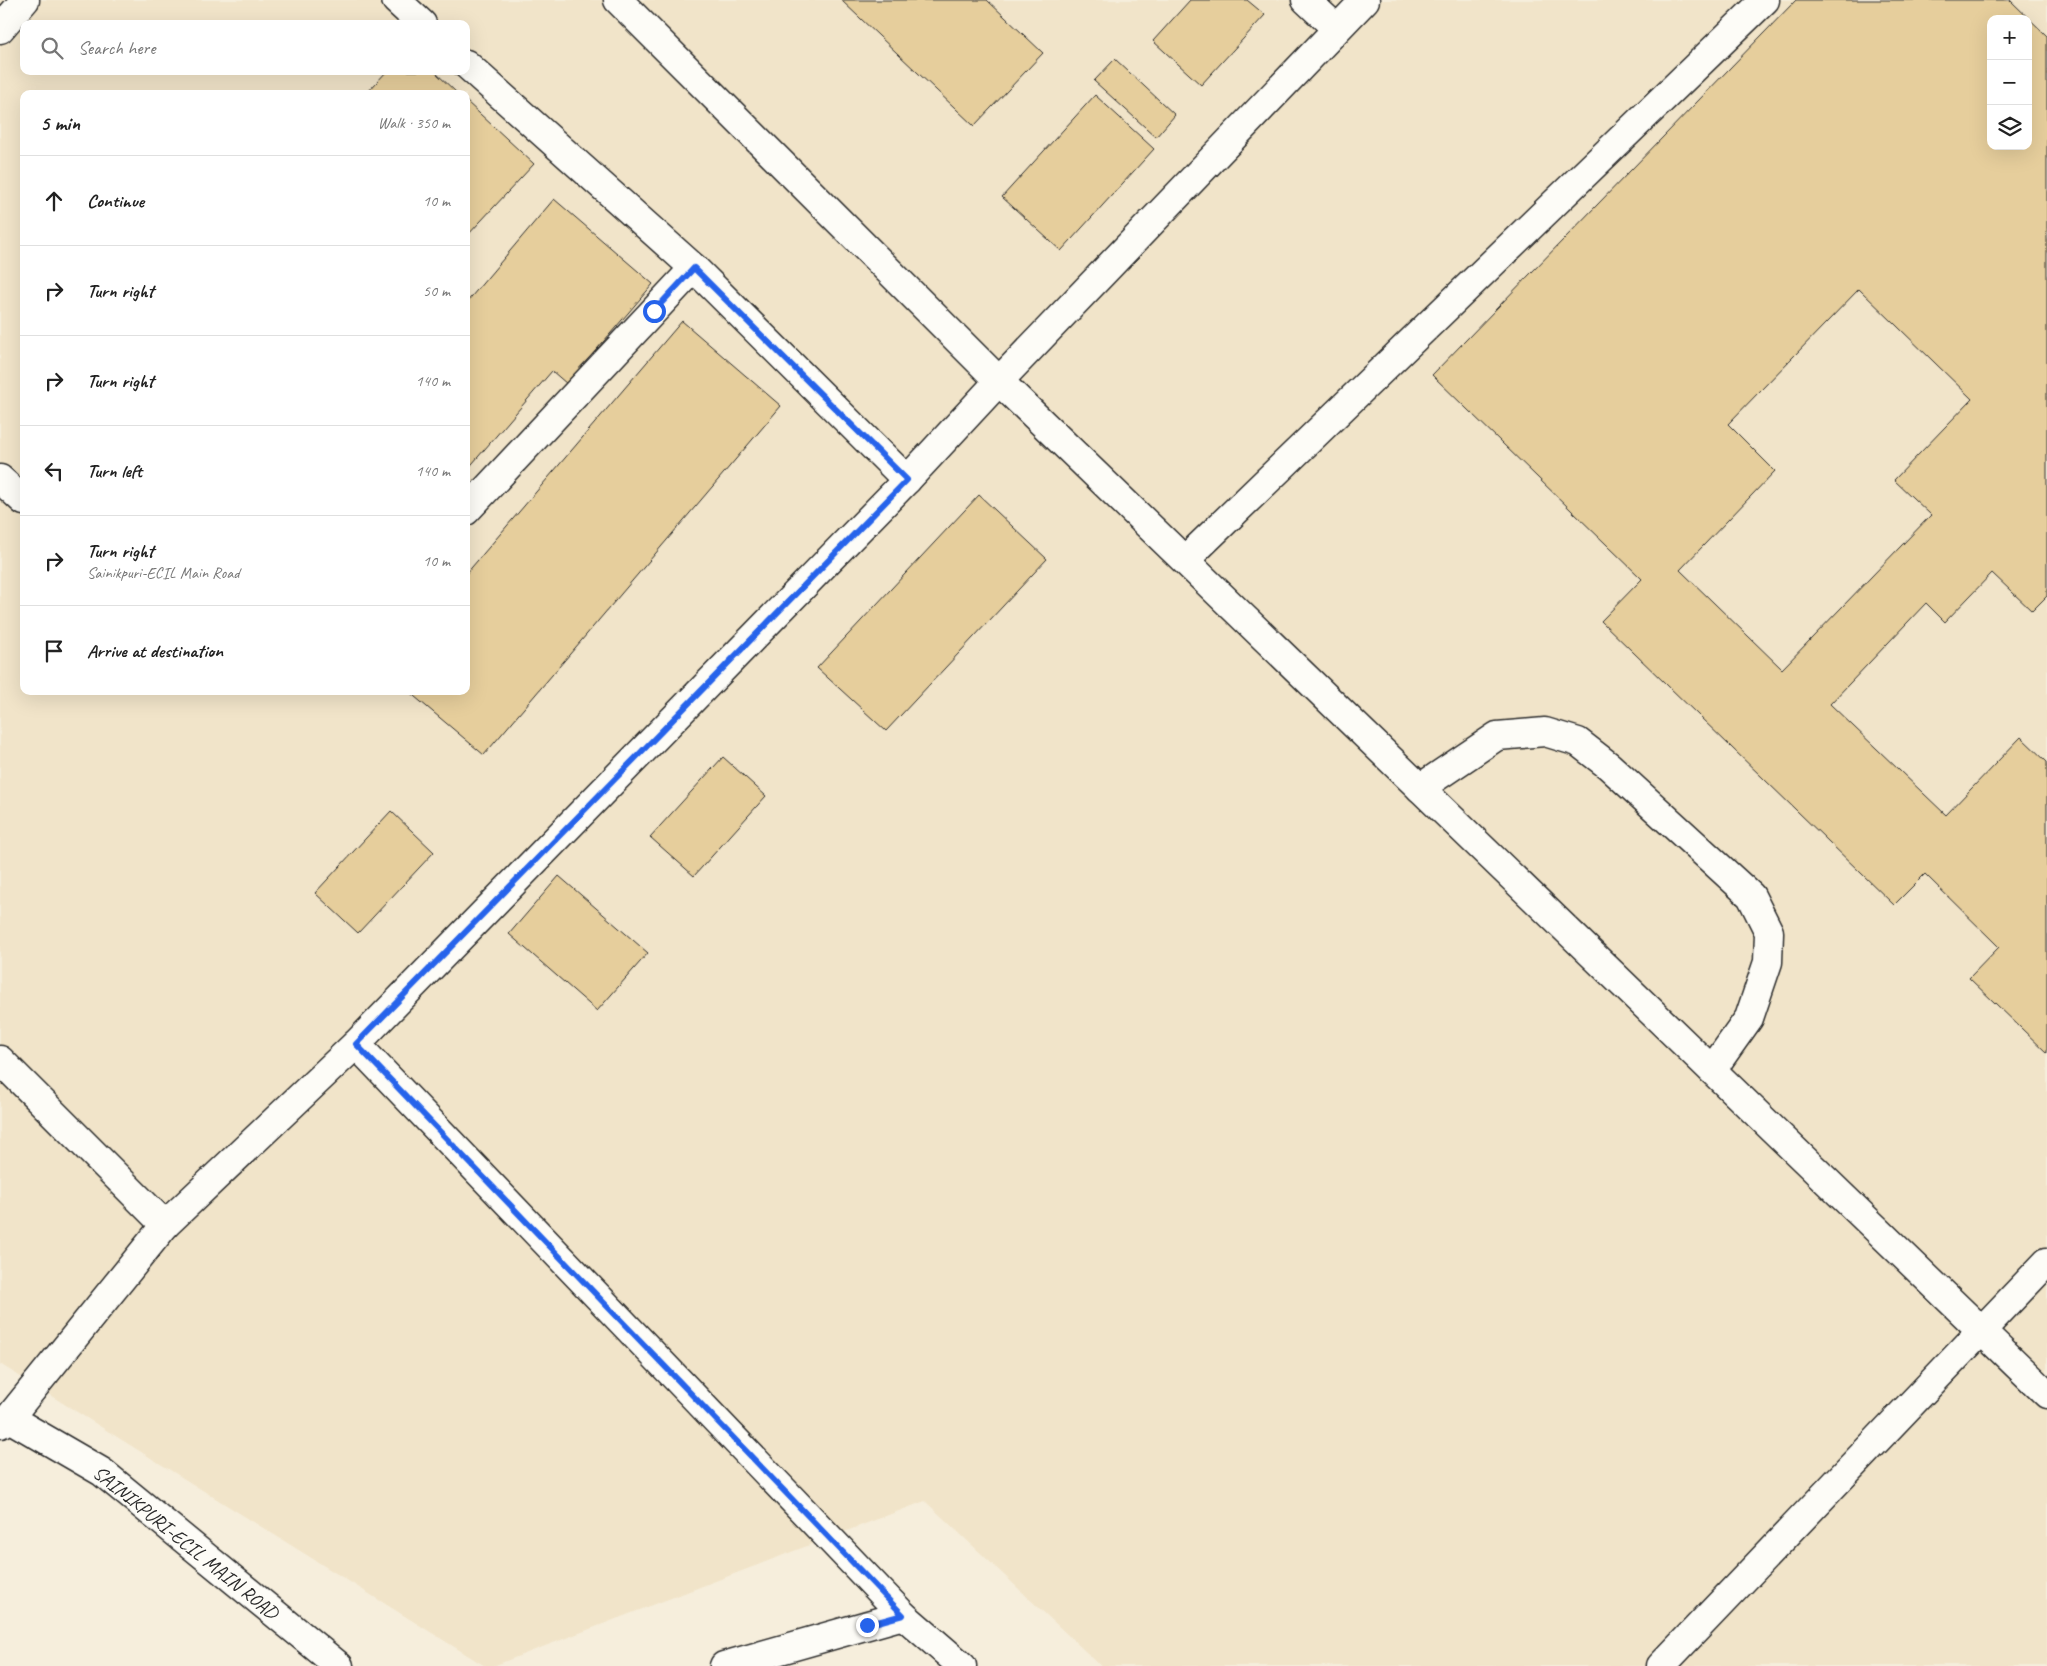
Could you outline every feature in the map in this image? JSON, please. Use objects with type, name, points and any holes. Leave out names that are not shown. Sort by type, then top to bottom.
[{"type":"street","points":[[0,29],[25,0]]},
{"type":"street","points":[[396,0],[418,20]]},
{"type":"street","points":[[618,0],[1000,381],[2047,1394]]},
{"type":"street","points":[[1306,0],[1336,28]]},
{"type":"street","points":[[4,1421],[165,1225],[356,1044],[907,480],[1336,28],[1365,0]]},
{"type":"street","points":[[1185,560],[1765,0]]},
{"type":"street","points":[[470,68],[694,268],[907,480]]},
{"type":"street","points":[[470,506],[694,268]]},
{"type":"street","points":[[0,479],[20,497]]},
{"type":"street","points":[[1420,788],[1497,736],[1545,732],[1578,742],[1609,766],[1751,896],[1769,932],[1768,962],[1749,1018],[1712,1070]]},
{"type":"street","points":[[356,1044],[903,1615],[962,1666]]},
{"type":"street","points":[[0,1060],[165,1225]]},
{"type":"street","points":[[1660,1666],[2047,1262]]},
{"type":"street","name":"SAINIKPURI-ECIL MAIN ROAD","points":[[4,1421],[102,1472],[340,1666]]},
{"type":"street","points":[[724,1666],[903,1615]]},
{"type":"shaded area","points":[[0,0],[2047,0],[2047,1666],[1101,1666],[925,1501],[493,1666],[485,1666],[0,1364]]},
{"type":"building","points":[[841,0],[987,0],[1043,53],[974,126]]},
{"type":"building","points":[[1190,0],[1247,0],[1265,15],[1201,85],[1153,41]]},
{"type":"building","points":[[1796,0],[2010,0],[2025,15],[1987,15],[1987,150],[2032,150],[2032,21],[2047,36],[2047,596],[2032,611],[1992,573],[1945,622],[1926,603],[1830,704],[1946,815],[2021,737],[2047,762],[2047,1053],[1969,978],[1999,947],[1925,874],[1894,905],[1601,621],[1642,579],[1432,375]],"holes":[[[1859,289],[1972,399],[1894,480],[1931,515],[1782,669],[1680,570],[1775,471],[1728,424]]]},
{"type":"building","points":[[1115,59],[1175,115],[1156,137],[1094,81]]},
{"type":"building","points":[[383,75],[438,75],[454,90],[370,90]]},
{"type":"building","points":[[1095,95],[1154,149],[1061,251],[1002,197]]},
{"type":"building","points":[[470,105],[534,164],[470,233]]},
{"type":"building","points":[[554,199],[653,284],[567,384],[552,371],[470,466],[470,298]]},
{"type":"building","points":[[682,321],[781,406],[484,755],[413,695],[470,695],[470,569]]},
{"type":"building","points":[[979,495],[1047,559],[886,731],[817,668]]},
{"type":"building","points":[[723,757],[766,796],[694,876],[650,837]]},
{"type":"building","points":[[391,811],[434,852],[358,933],[315,893]]},
{"type":"building","points":[[559,876],[648,953],[597,1011],[509,934]]},
{"type":"route","points":[[654,311],[694,268],[907,480],[356,1044],[903,1615],[867,1625]]}]
